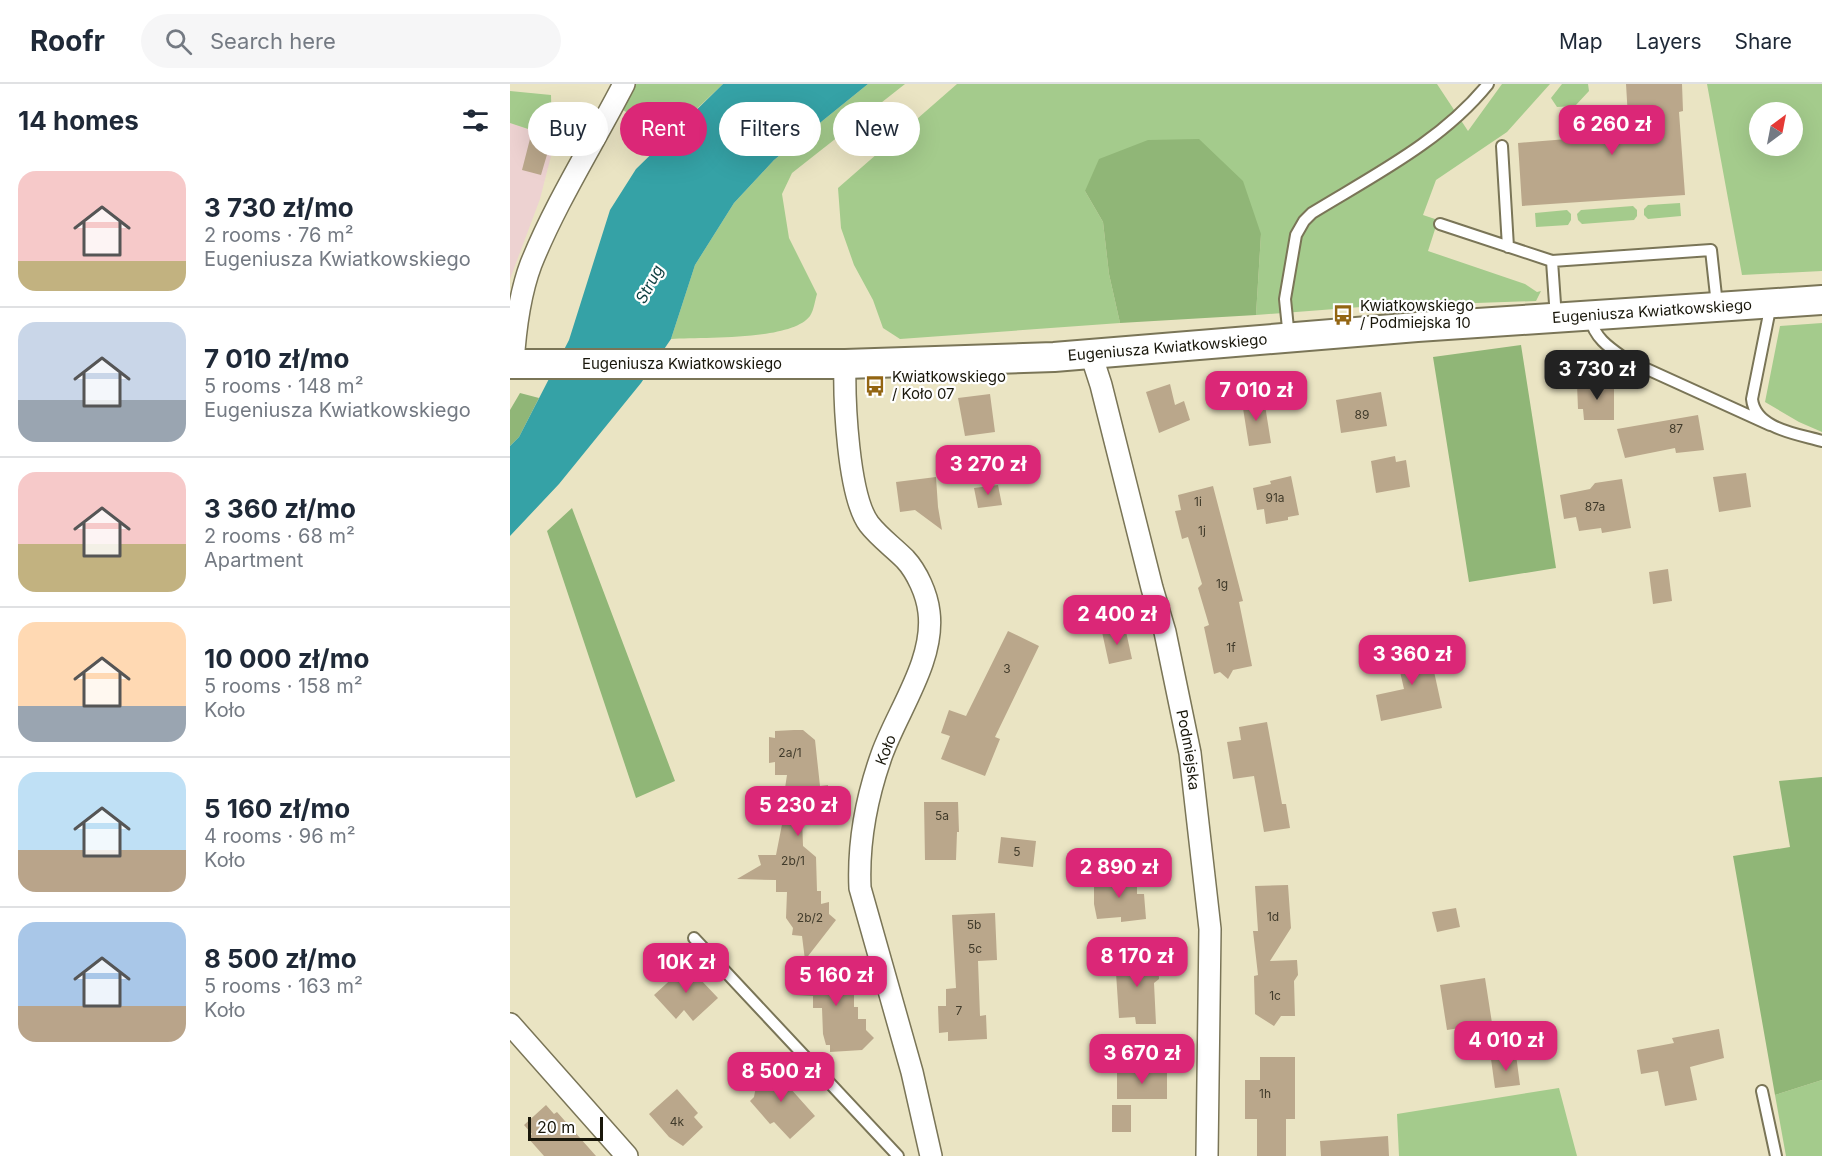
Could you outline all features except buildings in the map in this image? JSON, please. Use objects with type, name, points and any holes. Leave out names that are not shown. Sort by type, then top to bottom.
[{"type":"street","name":"Eugeniusza Kwiatkowskiego","points":[[624,84],[553,217],[531,266],[521,299],[511,364],[845,363],[1091,354],[1417,327],[1822,300]]},
{"type":"street","name":"Podmiejska","points":[[1091,354],[1165,632],[1190,753],[1210,929],[1207,1156]]},
{"type":"street","name":"Koło","points":[[845,363],[852,473],[856,497],[868,523],[906,561],[922,586],[929,612],[928,636],[923,658],[883,753],[873,785],[859,859],[860,888],[912,1072],[931,1156]]},
{"type":"street","points":[[510,1024],[627,1156]]},
{"type":"lane","points":[[1289,338],[1285,299],[1296,235],[1304,221],[1312,213],[1418,148],[1465,110],[1488,84]]},
{"type":"lane","points":[[1502,146],[1508,247]]},
{"type":"lane","points":[[1440,224],[1552,261],[1711,250],[1717,307]]},
{"type":"lane","points":[[1552,261],[1556,318]]},
{"type":"lane","points":[[1770,425],[1753,408],[1752,399],[1771,304]]},
{"type":"lane","points":[[1590,316],[1593,330],[1606,346],[1627,360],[1770,425],[1822,441]]},
{"type":"lane","points":[[694,938],[898,1156]]},
{"type":"lane","points":[[1762,1091],[1776,1156]]},
{"type":"shaded area","points":[[510,123],[528,129],[528,156],[551,156],[540,199],[510,279]]},
{"type":"green space","points":[[616,84],[723,84],[704,102],[620,102],[620,108]]},
{"type":"green space","points":[[868,84],[905,84],[882,102],[846,102]]},
{"type":"green space","points":[[957,84],[1437,84],[1468,131],[1502,84],[1550,84],[1507,132],[1436,180],[1423,215],[1438,220],[1428,251],[1525,284],[1537,292],[1541,291],[1536,301],[1361,307],[1256,315],[1261,234],[1085,191],[1103,222],[1109,274],[1120,323],[900,339],[883,328],[873,300],[854,265],[841,228],[838,188],[875,156],[920,156],[920,116]]},
{"type":"green space","points":[[1562,84],[1588,84],[1589,91],[1575,106],[1557,107],[1551,98]]},
{"type":"green space","points":[[1707,84],[1822,84],[1822,271],[1742,275]]},
{"type":"green space","points":[[510,91],[551,95],[551,102],[528,102],[528,129],[510,123]]},
{"type":"green space","points":[[1591,107],[1608,128],[1561,131],[1560,126],[1571,125],[1580,112]]},
{"type":"green space","points":[[833,112],[833,141],[821,150],[821,122]]},
{"type":"green space","points":[[1199,139],[1243,181],[1261,234],[1256,315],[1120,323],[1109,274],[1103,222],[1085,191],[1099,159],[1148,140]]},
{"type":"green space","points":[[779,156],[814,156],[792,173],[782,194],[789,238],[817,294],[810,316],[800,324],[766,334],[671,339],[695,265],[734,203]]},
{"type":"green space","points":[[1680,203],[1681,216],[1648,219],[1644,215],[1644,209],[1648,205]]},
{"type":"green space","points":[[1633,206],[1637,210],[1634,220],[1582,224],[1578,220],[1577,214],[1581,210]]},
{"type":"green space","points":[[1567,210],[1571,214],[1568,225],[1536,227],[1535,213]]},
{"type":"green space","points":[[1822,323],[1822,432],[1799,422],[1765,402],[1780,326]]},
{"type":"green space","points":[[1521,345],[1556,568],[1469,582],[1433,357]]},
{"type":"green space","points":[[520,393],[539,398],[519,437],[510,446],[510,410]]},
{"type":"green space","points":[[572,508],[675,781],[636,798],[547,531]]},
{"type":"green space","points":[[1822,777],[1822,1080],[1775,1095],[1733,856],[1790,847],[1779,781]]},
{"type":"green space","points":[[1822,1080],[1822,1156],[1786,1156],[1775,1095]]},
{"type":"green space","points":[[1559,1088],[1577,1156],[1399,1156],[1397,1114]]},
{"type":"water","name":"Strug","points":[[723,84],[868,84],[846,102],[833,102],[833,112],[821,122],[821,102],[719,102],[719,156],[779,156],[734,203],[695,265],[671,339],[641,383],[559,484],[510,536],[510,446],[519,437],[569,340],[610,210],[636,169],[649,156],[707,156],[707,102],[705,102]]},
{"type":"place","name":"Kwiatkowskiego / Podmiejska 10","points":[[1343,315]]},
{"type":"place","name":"Kwiatkowskiego / Koło 07","points":[[875,386]]}]
